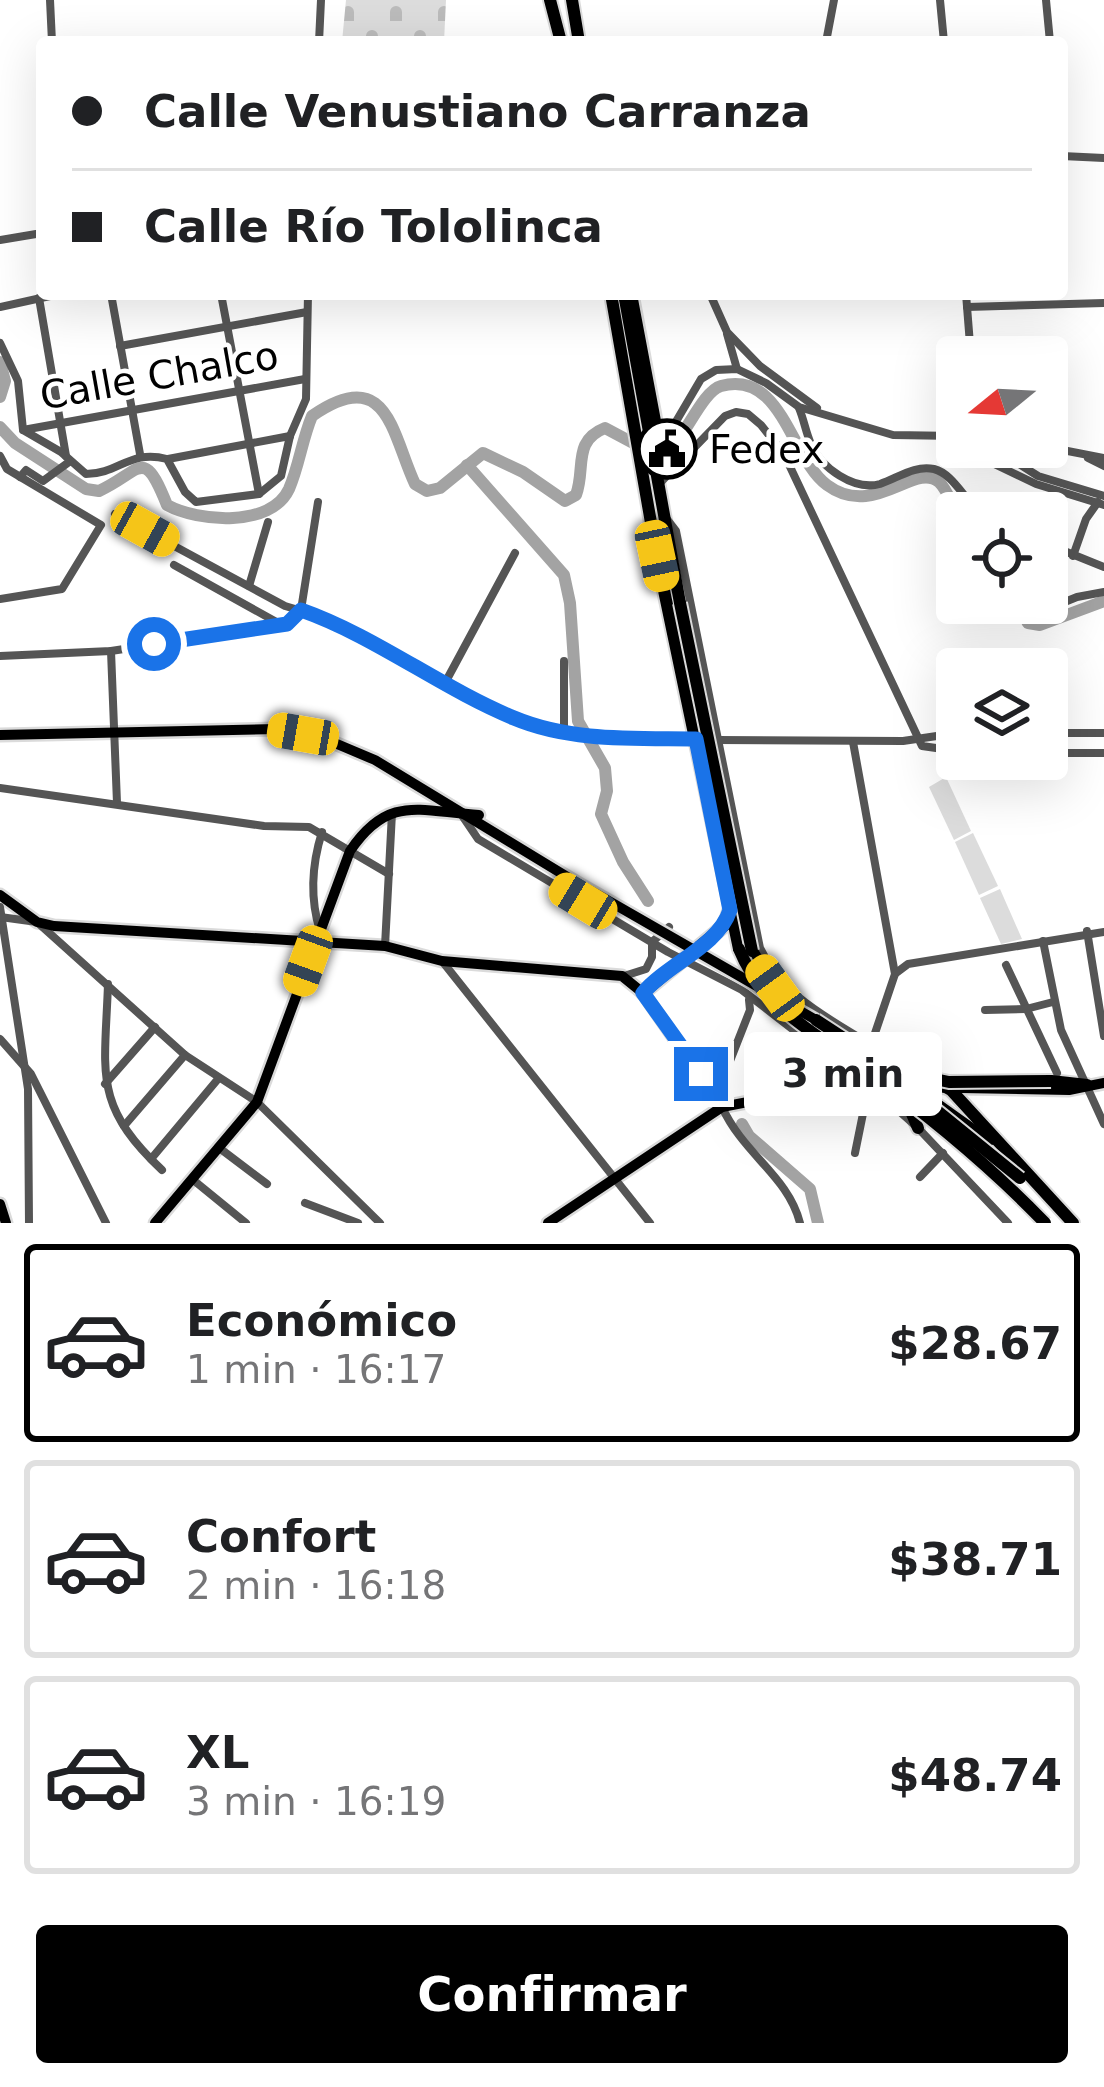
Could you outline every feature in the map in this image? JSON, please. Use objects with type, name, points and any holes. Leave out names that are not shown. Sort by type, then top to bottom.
[{"type":"highway","points":[[550,0],[559,36]]},
{"type":"highway","points":[[572,0],[579,36]]},
{"type":"highway","points":[[612,300],[657,556],[740,949],[760,988],[778,1009],[863,1068],[968,1152],[1045,1223]]},
{"type":"highway","points":[[629,300],[666,538],[752,951],[775,988],[1021,1173]]},
{"type":"highway","points":[[643,993],[725,925],[730,910]]},
{"type":"highway","points":[[871,1045],[951,1090],[1063,1223]]},
{"type":"highway","points":[[885,1069],[949,1082],[1054,1077],[1087,1085]]},
{"type":"highway","points":[[951,1090],[953,1113]]},
{"type":"highway","points":[[918,1128],[909,1108],[920,1099],[937,1101],[1073,1223]]},
{"type":"main road","points":[[629,300],[658,442],[653,460]]},
{"type":"main road","points":[[0,735],[276,729],[303,734],[375,760],[816,1020]]},
{"type":"main road","points":[[159,1219],[257,1102],[350,851],[373,823],[392,812],[409,808],[479,815]]},
{"type":"main road","points":[[0,895],[37,922],[60,927],[318,937],[385,946],[442,961],[622,976],[643,993],[722,1107]]},
{"type":"main road","points":[[548,1223],[722,1107],[833,1086],[1069,1090],[1104,1083]]},
{"type":"main road","points":[[0,1204],[6,1223]]},
{"type":"street","points":[[50,0],[52,36]]},
{"type":"street","points":[[319,36],[321,0]]},
{"type":"street","points":[[827,36],[834,0]]},
{"type":"street","points":[[940,0],[943,36]]},
{"type":"street","points":[[1046,0],[1049,36]]},
{"type":"street","points":[[1068,156],[1104,158]]},
{"type":"street","points":[[0,240],[36,234]]},
{"type":"street","points":[[0,306],[36,299]]},
{"type":"street","points":[[39,300],[67,462]]},
{"type":"street","points":[[113,300],[140,454]]},
{"type":"street","points":[[221,300],[259,494]]},
{"type":"street","points":[[167,459],[184,492],[196,502],[259,494],[281,476],[290,436],[306,399],[308,300]]},
{"type":"street","points":[[713,300],[737,369]]},
{"type":"street","points":[[966,300],[969,336]]},
{"type":"street","points":[[967,308],[1104,303]]},
{"type":"street","points":[[120,346],[307,313]]},
{"type":"street","points":[[727,332],[797,396],[830,413],[893,435],[936,436]]},
{"type":"street","points":[[0,343],[18,381],[23,430],[92,475],[140,454],[167,459],[290,436]]},
{"type":"street","points":[[658,442],[671,430],[701,379],[716,370],[737,369],[766,382],[799,407],[830,413]]},
{"type":"street","name":"Calle Chalco","points":[[23,430],[305,380]]},
{"type":"street","points":[[799,407],[816,454],[841,476],[873,485],[908,471],[932,469],[946,475],[958,492]]},
{"type":"street","points":[[657,486],[725,416],[736,412],[761,424],[799,479],[919,738],[925,749],[936,750]]},
{"type":"street","points":[[1068,450],[1104,462]]},
{"type":"street","points":[[0,456],[7,469],[101,525],[62,589],[0,599]]},
{"type":"street","points":[[20,477],[26,470],[43,481],[67,462]]},
{"type":"street","points":[[1008,468],[1099,500]]},
{"type":"street","points":[[1021,468],[1037,480],[1099,500]]},
{"type":"street","points":[[0,483],[7,469]]},
{"type":"street","points":[[1073,556],[1086,519],[1099,500]]},
{"type":"street","points":[[0,656],[111,651],[282,625],[295,619],[301,610],[318,502]]},
{"type":"street","points":[[115,514],[285,606],[516,719],[591,736],[696,739]]},
{"type":"street","points":[[662,514],[676,531],[754,928],[767,964],[795,997],[871,1045]]},
{"type":"street","points":[[249,586],[268,522]]},
{"type":"street","points":[[445,683],[514,553]]},
{"type":"street","points":[[1068,554],[1104,567]]},
{"type":"street","points":[[174,566],[282,625]]},
{"type":"street","points":[[1068,601],[1104,592]]},
{"type":"street","points":[[111,651],[117,802]]},
{"type":"street","points":[[564,661],[564,731]]},
{"type":"street","points":[[1068,734],[1104,734]]},
{"type":"street","points":[[717,740],[854,742],[936,736]]},
{"type":"street","points":[[833,1086],[871,1045],[896,974],[854,742]]},
{"type":"street","points":[[1068,753],[1104,753]]},
{"type":"street","points":[[0,788],[264,826],[301,826],[322,832],[389,874]]},
{"type":"street","points":[[709,804],[729,800]]},
{"type":"street","points":[[385,946],[392,812]]},
{"type":"street","points":[[461,814],[478,839],[742,990],[749,1000],[831,1059],[832,1069],[816,1088]]},
{"type":"street","points":[[318,937],[315,856],[322,832]]},
{"type":"street","points":[[29,1223],[28,1089],[0,914],[37,922],[185,1055],[257,1102],[380,1223]]},
{"type":"street","points":[[622,976],[646,969],[652,942],[669,927]]},
{"type":"street","points":[[1088,932],[1104,1036]]},
{"type":"street","points":[[896,974],[908,964],[1104,932]]},
{"type":"street","points":[[1043,941],[1060,1030],[1104,1124]]},
{"type":"street","points":[[442,961],[650,1223]]},
{"type":"street","points":[[1006,965],[1054,1077]]},
{"type":"street","points":[[108,983],[105,1084],[123,1126],[162,1170]]},
{"type":"street","points":[[701,1074],[728,1066],[750,1010],[749,1000]]},
{"type":"street","points":[[985,1010],[1026,1009],[1053,1002]]},
{"type":"street","points":[[105,1084],[155,1027]]},
{"type":"street","points":[[0,1039],[23,1066],[106,1223]]},
{"type":"street","points":[[123,1126],[185,1055]]},
{"type":"street","points":[[151,1160],[218,1079]]},
{"type":"street","points":[[868,1084],[918,1128],[1008,1223]]},
{"type":"street","points":[[855,1153],[868,1084]]},
{"type":"street","points":[[732,1129],[742,1104]]},
{"type":"street","points":[[722,1107],[732,1129],[792,1197],[800,1223]]},
{"type":"street","points":[[218,1147],[267,1184]]},
{"type":"street","points":[[920,1177],[943,1153]]},
{"type":"street","points":[[192,1179],[246,1223]]},
{"type":"street","points":[[304,1203],[358,1223],[366,1209]]},
{"type":"street","points":[[159,1219],[176,1223]]},
{"type":"green space","points":[[346,0],[446,0],[444,36],[343,36]]},
{"type":"green space","points":[[947,780],[971,831],[954,840],[929,787]]},
{"type":"green space","points":[[973,833],[998,886],[979,895],[955,842]]},
{"type":"green space","points":[[1000,889],[1022,939],[1001,944],[980,898]]},
{"type":"waterway","points":[[0,362],[5,381],[0,397]]},
{"type":"waterway","points":[[670,449],[714,390],[742,384],[772,403],[827,485],[861,496],[929,478],[946,492]]},
{"type":"waterway","points":[[0,427],[15,443],[86,489],[99,491],[133,471],[146,469],[167,505],[214,518],[251,516],[280,502],[289,489],[312,416],[357,397],[372,401],[383,412],[415,484],[427,491],[440,488],[483,453],[523,472],[565,501],[576,495],[584,448],[595,434],[605,428],[635,444]]},
{"type":"waterway","points":[[467,465],[564,575],[578,721],[605,768],[607,791],[601,814],[648,901]]},
{"type":"waterway","points":[[1068,614],[1104,601]]},
{"type":"waterway","points":[[1034,624],[1043,624]]},
{"type":"waterway","points":[[742,1124],[749,1136],[810,1189],[818,1223]]},
{"type":"place","name":"Fedex","points":[[667,449]]},
{"type":"route","points":[[154,644],[287,624],[301,610],[534,725],[605,737],[696,739],[730,910],[725,925],[643,993],[701,1074]]}]
